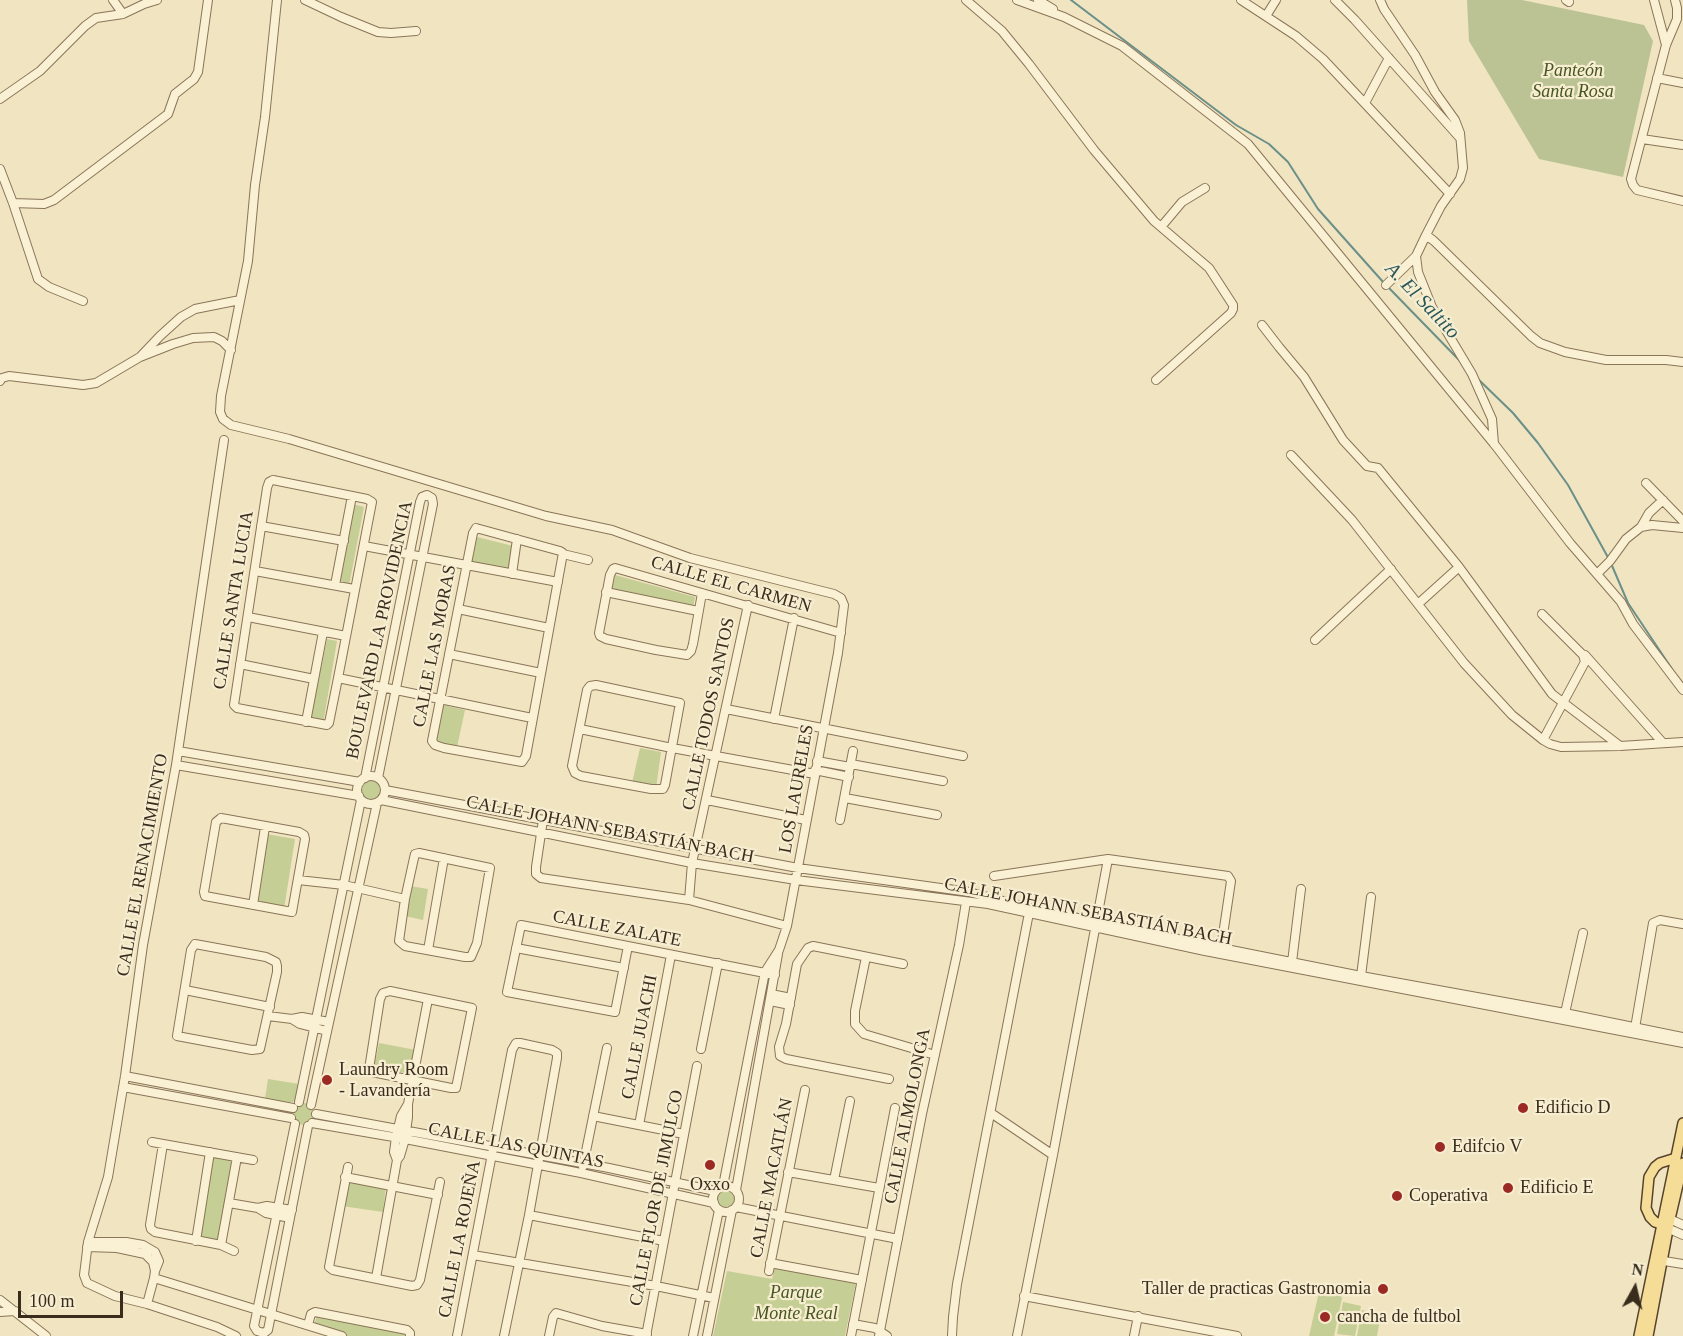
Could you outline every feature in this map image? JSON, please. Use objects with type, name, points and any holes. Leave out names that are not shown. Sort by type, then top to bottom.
[{"type":"main road","points":[[1639,1336],[1679,1161],[1683,1123]]},
{"type":"main road","points":[[1666,1222],[1655,1222],[1646,1208],[1649,1177],[1660,1163],[1679,1161]]},
{"type":"main road","points":[[1648,1336],[1658,1260]]},
{"type":"street","points":[[113,0],[123,14]]},
{"type":"street","points":[[0,99],[40,71],[91,22],[102,16],[123,14],[157,0]]},
{"type":"street","points":[[14,204],[44,204],[54,200],[168,114],[175,94],[194,79],[198,72],[208,0]]},
{"type":"street","points":[[231,350],[248,261],[277,0]]},
{"type":"street","points":[[305,0],[378,32],[416,31]]},
{"type":"street","points":[[966,0],[1002,30],[1094,150],[1161,227],[1209,268],[1233,304],[1233,309],[1156,380]]},
{"type":"street","points":[[1017,0],[1064,17],[1122,45],[1248,144],[1495,445],[1570,543],[1622,602],[1633,624],[1683,690]]},
{"type":"street","points":[[1038,0],[1064,17]]},
{"type":"street","points":[[1241,0],[1296,36],[1323,58],[1449,195]]},
{"type":"street","points":[[1266,16],[1276,0]]},
{"type":"street","points":[[1335,0],[1460,138]]},
{"type":"street","points":[[1380,0],[1415,55],[1435,92],[1455,120],[1460,138],[1462,174],[1441,206],[1416,256],[1386,285]]},
{"type":"street","points":[[1654,0],[1666,45]]},
{"type":"street","points":[[1675,0],[1677,19],[1666,45],[1631,183],[1637,190],[1683,201]]},
{"type":"street","points":[[1365,103],[1389,58]]},
{"type":"street","points":[[1658,78],[1683,83]]},
{"type":"street","points":[[1642,139],[1683,145]]},
{"type":"street","points":[[0,169],[14,204],[38,279],[49,287],[83,301]]},
{"type":"street","points":[[1161,227],[1182,202],[1205,188]]},
{"type":"street","points":[[1426,235],[1532,336],[1549,347],[1606,360],[1683,362]]},
{"type":"street","points":[[1416,256],[1418,272],[1432,307],[1472,374],[1492,419],[1495,445]]},
{"type":"street","points":[[140,357],[181,317],[195,309],[240,300]]},
{"type":"street","points":[[1262,325],[1304,377],[1343,440],[1367,466],[1378,468],[1459,567],[1546,687],[1564,704],[1620,746]]},
{"type":"street","points":[[0,381],[9,376],[89,384],[108,377],[140,357],[182,341],[206,336],[218,339],[231,350]]},
{"type":"street","name":"LOS LAURELES","points":[[231,350],[220,405],[223,418],[231,425],[289,439],[546,516],[612,530],[690,558],[834,594],[841,598],[844,605],[841,633],[796,880],[787,926],[779,950]]},
{"type":"street","name":"CALLE EL RENACIMIENTO","points":[[147,1304],[115,1296],[95,1287],[87,1283],[84,1275],[88,1245],[108,1177],[125,1076],[143,945],[176,765],[220,480],[224,440]]},
{"type":"street","points":[[1291,455],[1352,520],[1464,663],[1492,695],[1543,740],[1561,747],[1683,742]]},
{"type":"street","name":"CALLE SANTA LUCIA","points":[[270,481],[369,499],[372,503],[327,725],[235,707],[233,702],[261,525],[270,481]]},
{"type":"street","points":[[1646,483],[1683,521]]},
{"type":"street","name":"BOULEVARD LA PROVIDENCIA","points":[[362,780],[421,499],[427,495],[432,498],[433,504],[378,778]]},
{"type":"street","points":[[335,585],[352,496]]},
{"type":"street","points":[[1597,574],[1663,500]]},
{"type":"street","points":[[261,525],[344,540]]},
{"type":"street","points":[[1641,527],[1652,525],[1683,528]]},
{"type":"street","name":"CALLE LAS MORAS","points":[[475,528],[479,528],[517,539],[561,551],[563,554],[526,756],[522,762],[444,748],[435,745],[432,741],[472,533],[475,528]]},
{"type":"street","points":[[512,574],[517,539]]},
{"type":"street","points":[[364,546],[558,582]]},
{"type":"street","points":[[563,554],[588,560]]},
{"type":"street","points":[[1418,604],[1459,567]]},
{"type":"street","name":"CALLE EL CARMEN","points":[[606,592],[613,569],[622,569],[841,633]]},
{"type":"street","points":[[1315,640],[1391,569]]},
{"type":"street","points":[[255,571],[354,589]]},
{"type":"street","points":[[698,610],[606,592],[599,626],[600,636],[656,650],[689,654],[693,644],[702,593]]},
{"type":"street","name":"CALLE TODOS SANTOS","points":[[689,900],[692,863],[748,605]]},
{"type":"street","points":[[458,609],[549,628]]},
{"type":"street","points":[[1542,614],[1582,655],[1585,662],[1543,740]]},
{"type":"street","points":[[248,617],[346,636]]},
{"type":"street","points":[[774,719],[794,618]]},
{"type":"street","points":[[306,722],[323,632]]},
{"type":"street","points":[[1576,645],[1663,743]]},
{"type":"street","points":[[449,654],[541,673]]},
{"type":"street","points":[[240,664],[314,679]]},
{"type":"street","points":[[338,678],[532,718]]},
{"type":"street","points":[[596,685],[680,702],[672,748],[665,785],[661,790],[575,773],[572,766],[586,695],[590,686],[596,685]]},
{"type":"street","points":[[726,709],[963,756]]},
{"type":"street","points":[[580,729],[716,756],[849,777]]},
{"type":"street","points":[[178,751],[362,780],[374,777],[383,783],[385,790],[379,801],[311,1105]]},
{"type":"street","points":[[840,820],[854,751]]},
{"type":"street","points":[[817,760],[943,781]]},
{"type":"street","points":[[176,765],[360,798],[368,804],[379,801]]},
{"type":"street","points":[[125,1076],[296,1105],[303,1102],[311,1105],[316,1114],[310,1125],[267,1332],[257,1331],[254,1326],[278,1212],[296,1105],[343,888],[360,798],[357,789],[362,780]]},
{"type":"street","name":"CALLE JOHANN SEBASTIÁN BACH","points":[[385,790],[798,868],[969,892],[1096,925],[1376,985],[1683,1044]]},
{"type":"street","points":[[845,798],[937,815]]},
{"type":"street","points":[[707,800],[806,820]]},
{"type":"street","name":"CALLE JOHANN SEBASTIÁN BACH","points":[[379,801],[692,863],[796,880],[988,904],[1029,914],[1221,948],[1683,1037]]},
{"type":"street","points":[[219,819],[299,832],[304,835],[298,880],[292,912],[205,896],[216,822],[219,819]]},
{"type":"street","points":[[543,820],[536,867],[538,876],[545,879],[689,900],[787,926]]},
{"type":"street","points":[[253,905],[266,827]]},
{"type":"street","points":[[416,854],[490,868],[477,944],[471,957],[405,946],[399,941],[405,899],[416,854]]},
{"type":"street","points":[[428,950],[444,858]]},
{"type":"street","points":[[994,876],[1108,859],[1230,878],[1221,948]]},
{"type":"street","points":[[1017,1336],[1108,859]]},
{"type":"street","points":[[298,880],[315,881],[405,899]]},
{"type":"street","points":[[1292,962],[1301,889]]},
{"type":"street","points":[[1361,976],[1371,897]]},
{"type":"street","name":"CALLE ALMOLONGA","points":[[882,1335],[898,1239],[966,902]]},
{"type":"street","points":[[952,1336],[952,1317],[957,1284],[1029,914]]},
{"type":"street","points":[[1635,1028],[1653,923],[1660,920],[1683,924]]},
{"type":"street","name":"CALLE ZALATE","points":[[624,968],[615,1012],[507,992],[521,925],[775,975]]},
{"type":"street","points":[[1565,1013],[1583,933]]},
{"type":"street","points":[[198,944],[213,946],[266,957],[276,962],[277,972],[270,1007],[261,1047],[257,1050],[177,1036],[192,946],[198,944]]},
{"type":"street","points":[[516,948],[624,968],[628,946]]},
{"type":"street","points":[[889,1079],[782,1058],[778,1052],[786,1024],[797,964],[808,948],[813,946],[903,964]]},
{"type":"street","points":[[723,1186],[765,972],[779,950]]},
{"type":"street","points":[[707,1336],[734,1208],[739,1198],[736,1190],[779,950]]},
{"type":"street","name":"CALLE JUACHI","points":[[639,1125],[671,955]]},
{"type":"street","points":[[866,957],[855,1011],[855,1024],[864,1034],[935,1054]]},
{"type":"street","points":[[701,1049],[718,963]]},
{"type":"street","points":[[185,990],[270,1007]]},
{"type":"street","points":[[390,991],[428,999],[470,1007],[472,1010],[456,1088],[372,1072],[369,1069],[380,999],[383,993],[390,991]]},
{"type":"street","points":[[770,998],[790,1001]]},
{"type":"street","points":[[376,1278],[397,1160],[394,1152],[402,1134],[403,1111],[408,1104],[428,999]]},
{"type":"street","points":[[268,1016],[292,1019],[300,1024],[328,1026]]},
{"type":"street","name":"CALLE LA ROJEÑA","points":[[457,1336],[512,1050],[518,1043],[555,1052],[557,1058],[538,1156]]},
{"type":"street","points":[[581,1173],[607,1048]]},
{"type":"street","name":"CALLE FLOR DE JIMULCO","points":[[646,1335],[697,1066]]},
{"type":"street","points":[[123,1087],[293,1121],[299,1126],[310,1125]]},
{"type":"street","name":"CALLE MACATLÁN","points":[[805,1090],[769,1267],[862,1280]]},
{"type":"street","points":[[834,1179],[850,1101]]},
{"type":"street","points":[[850,1336],[895,1108]]},
{"type":"street","points":[[991,1113],[1053,1155]]},
{"type":"street","name":"CALLE LAS QUINTAS","points":[[316,1114],[491,1156],[672,1192],[716,1206]]},
{"type":"street","points":[[593,1116],[684,1134]]},
{"type":"street","name":"CALLE LAS QUINTAS","points":[[310,1125],[493,1146],[715,1191]]},
{"type":"street","points":[[152,1142],[253,1160]]},
{"type":"street","points":[[163,1144],[150,1227],[155,1232],[221,1245],[234,1251]]},
{"type":"street","points":[[196,1241],[210,1152]]},
{"type":"street","points":[[504,1336],[538,1156]]},
{"type":"street","points":[[221,1245],[237,1157]]},
{"type":"street","points":[[348,1167],[329,1267],[333,1270],[412,1286],[418,1282],[440,1182]]},
{"type":"street","points":[[788,1172],[879,1188]]},
{"type":"street","points":[[345,1177],[438,1196]]},
{"type":"street","points":[[693,1336],[716,1206],[713,1199],[715,1191],[723,1186],[736,1190]]},
{"type":"street","points":[[229,1203],[258,1208],[261,1211],[291,1214]]},
{"type":"street","points":[[716,1206],[726,1212],[734,1208],[779,1215],[898,1239]]},
{"type":"street","points":[[528,1215],[664,1241]]},
{"type":"street","points":[[1666,1222],[1683,1225]]},
{"type":"street","points":[[1666,1222],[1683,1235]]},
{"type":"street","points":[[88,1245],[132,1242],[147,1247],[155,1252],[159,1261],[147,1304],[217,1327],[236,1336]]},
{"type":"street","points":[[474,1255],[714,1298]]},
{"type":"street","points":[[1658,1260],[1683,1264]]},
{"type":"street","points":[[154,1275],[342,1336]]},
{"type":"street","points":[[1024,1296],[1237,1336]]},
{"type":"street","points":[[0,1300],[46,1336]]},
{"type":"street","points":[[0,1312],[15,1311]]},
{"type":"street","points":[[308,1325],[311,1314],[315,1312],[407,1330],[410,1336]]},
{"type":"street","points":[[549,1336],[554,1315],[559,1313],[602,1326],[646,1335]]},
{"type":"street","points":[[1134,1336],[1138,1316]]},
{"type":"street","points":[[853,1324],[875,1328],[882,1335]]},
{"type":"street","points":[[600,1336],[602,1326]]},
{"type":"green space","name":"Panteón Santa Rosa","points":[[1467,0],[1522,0],[1644,25],[1653,41],[1623,177],[1539,159],[1469,41]]},
{"type":"green space","points":[[353,504],[364,507],[349,586],[337,584]]},
{"type":"green space","points":[[477,537],[513,546],[510,571],[471,565]]},
{"type":"green space","points":[[615,575],[695,597],[693,608],[612,589]]},
{"type":"green space","points":[[327,639],[337,641],[323,724],[310,721]]},
{"type":"green space","points":[[443,705],[465,710],[457,747],[435,742]]},
{"type":"green space","points":[[640,748],[661,752],[656,788],[632,783]]},
{"type":"green space","points":[[371,777],[380,781],[384,790],[380,799],[371,803],[362,799],[358,790],[362,781]]},
{"type":"green space","points":[[266,834],[295,839],[284,909],[254,903]]},
{"type":"green space","points":[[410,886],[428,889],[423,920],[405,916]]},
{"type":"green space","points":[[379,1043],[416,1050],[411,1074],[374,1067]]},
{"type":"green space","points":[[268,1079],[299,1084],[296,1099],[288,1102],[265,1099]]},
{"type":"green space","points":[[304,1103],[314,1110],[315,1114],[308,1124],[304,1125],[294,1118],[293,1114],[300,1104]]},
{"type":"green space","points":[[212,1152],[241,1157],[224,1249],[198,1243]]},
{"type":"green space","points":[[348,1179],[386,1186],[383,1212],[342,1206]]},
{"type":"green space","points":[[726,1187],[736,1194],[737,1198],[730,1208],[726,1209],[716,1202],[715,1198],[722,1188]]},
{"type":"green space","name":"Parque Monte Real","points":[[775,1267],[856,1282],[845,1336],[713,1336],[727,1271],[772,1279]]},
{"type":"green space","name":"cancha de fultbol","points":[[1327,1288],[1337,1291],[1342,1298],[1334,1336],[1309,1336],[1319,1292]]},
{"type":"green space","points":[[1343,1302],[1361,1306],[1355,1336],[1337,1334]]},
{"type":"green space","points":[[1362,1310],[1381,1314],[1377,1336],[1357,1336]]},
{"type":"green space","points":[[317,1315],[409,1333],[409,1336],[347,1336],[314,1326]]},
{"type":"waterway","name":"A. El Saltito","points":[[1071,0],[1236,125],[1269,144],[1288,162],[1318,209],[1384,283]]},
{"type":"waterway","name":"A. El Saltito","points":[[1388,287],[1461,362]]},
{"type":"waterway","name":"A. El Saltito","points":[[1478,379],[1513,413],[1568,485],[1610,561],[1628,603],[1672,669]]},
{"type":"place","name":"Laundry Room - Lavandería","points":[[327,1080]]},
{"type":"place","name":"Edificio D","points":[[1523,1108]]},
{"type":"place","name":"Edifcio V","points":[[1440,1147]]},
{"type":"place","name":"Oxxo","points":[[710,1165]]},
{"type":"place","name":"Edificio E","points":[[1508,1188]]},
{"type":"place","name":"Coperativa","points":[[1397,1196]]},
{"type":"place","name":"Taller de practicas Gastronomia","points":[[1383,1289]]},
{"type":"place","name":"cancha de fultbol","points":[[1325,1317]]}]
